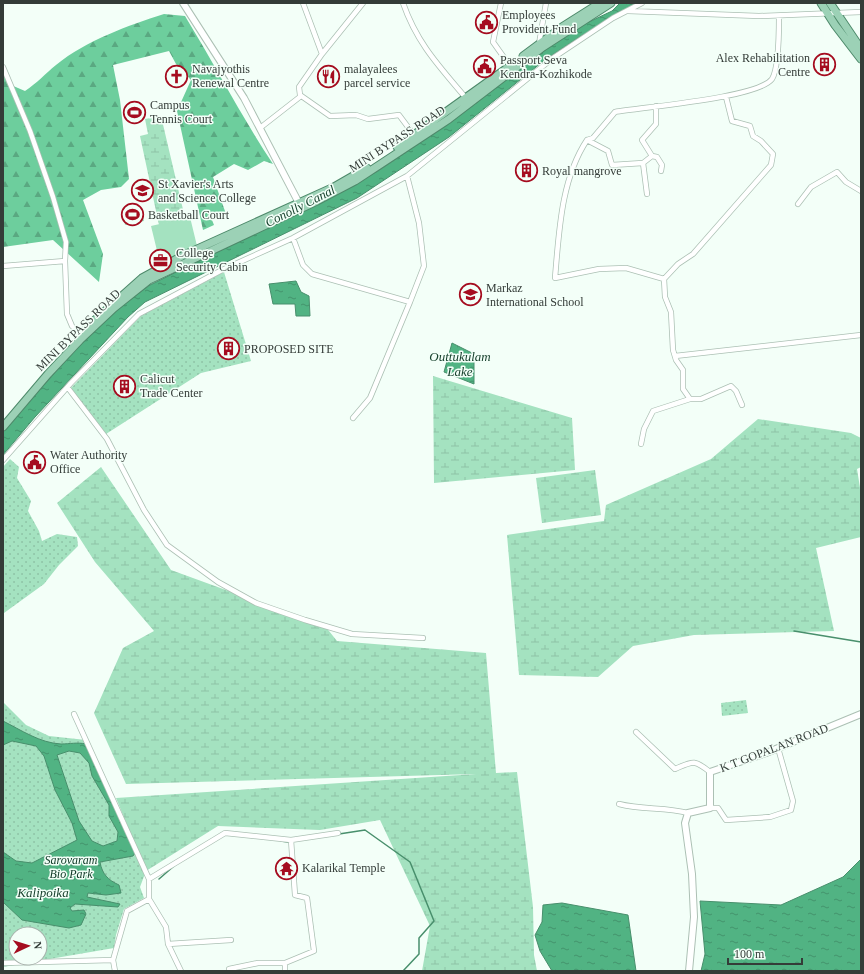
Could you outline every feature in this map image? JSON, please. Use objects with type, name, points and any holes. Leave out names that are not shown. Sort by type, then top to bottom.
[{"type":"main road","name":"MINI BYPASS ROAD","points":[[3,420],[80,334],[106,308],[142,278],[184,255],[300,206],[369,166],[414,135],[464,97],[510,66],[562,27],[600,3]]},
{"type":"main road","name":"MINI BYPASS ROAD","points":[[3,427],[48,374],[80,340],[114,308],[149,280],[354,181],[430,131],[543,47],[611,3]]},
{"type":"main road","points":[[821,3],[827,14],[861,59]]},
{"type":"main road","points":[[830,3],[861,49]]},
{"type":"street","points":[[183,3],[221,60],[260,128],[300,206]]},
{"type":"street","points":[[304,3],[322,54]]},
{"type":"street","points":[[363,3],[322,54],[299,87],[301,96],[330,116],[356,115],[368,119],[399,115],[414,135]]},
{"type":"street","points":[[403,3],[410,24],[426,52],[464,97]]},
{"type":"street","points":[[501,3],[493,42],[510,66]]},
{"type":"street","points":[[539,44],[546,3]]},
{"type":"street","points":[[3,460],[68,388],[139,314],[222,270],[294,238],[407,176],[553,58],[642,3]]},
{"type":"street","points":[[627,11],[779,16],[861,12]]},
{"type":"street","points":[[664,279],[626,268],[598,268],[555,278],[558,241],[570,174],[581,149],[587,140],[593,138],[615,112],[726,97],[760,87],[772,79],[778,47],[779,16]]},
{"type":"street","points":[[3,68],[30,131],[53,197],[66,242],[64,261],[67,314],[72,326],[80,334]]},
{"type":"street","points":[[260,128],[301,96]]},
{"type":"street","points":[[690,399],[683,389],[683,370],[673,350],[671,312],[665,296],[664,279],[678,264],[693,254],[770,165],[773,154],[761,141],[753,136],[750,126],[732,121],[726,97]]},
{"type":"street","points":[[656,106],[656,124],[642,140],[652,156],[657,157],[662,164],[661,171]]},
{"type":"street","points":[[587,140],[608,151],[612,165],[643,163],[652,156]]},
{"type":"street","points":[[643,163],[647,194]]},
{"type":"street","points":[[798,204],[811,187],[838,172],[846,182],[861,191]]},
{"type":"street","points":[[353,418],[370,398],[424,266],[418,223],[407,176]]},
{"type":"street","points":[[294,238],[302,265],[312,274],[410,302]]},
{"type":"street","points":[[3,266],[64,261]]},
{"type":"street","points":[[675,356],[861,335]]},
{"type":"street","points":[[641,444],[644,429],[653,411],[690,399],[701,399],[730,386],[736,391],[742,406]]},
{"type":"street","points":[[68,388],[107,439],[144,510],[167,545],[188,561],[218,582],[256,603],[305,620],[352,634],[423,638]]},
{"type":"street","points":[[74,714],[149,879],[149,899],[166,927],[168,944],[181,971]]},
{"type":"street","name":"K T GOPALAN ROAD","points":[[710,808],[710,772],[778,748],[861,714]]},
{"type":"street","points":[[636,732],[675,769],[691,762],[696,762],[710,772]]},
{"type":"street","points":[[619,804],[631,807],[672,809],[688,813],[710,808],[718,808],[726,820],[770,817],[791,810],[793,801],[778,748]]},
{"type":"street","points":[[688,813],[685,823],[692,874],[694,917],[689,971]]},
{"type":"street","points":[[149,879],[225,832],[291,840],[338,833]]},
{"type":"street","points":[[229,969],[258,963],[285,963],[314,951],[307,898],[295,894],[291,840]]},
{"type":"street","points":[[115,971],[113,960],[127,911],[149,899]]},
{"type":"street","points":[[168,944],[231,940]]},
{"type":"street","points":[[3,963],[113,960]]},
{"type":"street","points":[[285,963],[285,971]]},
{"type":"green space","points":[[164,14],[185,16],[250,128],[273,164],[264,161],[248,170],[234,164],[213,177],[226,214],[212,220],[214,225],[203,230],[177,111],[191,80],[176,64],[169,51],[113,65],[120,100],[129,179],[121,187],[101,190],[83,200],[103,254],[99,282],[53,240],[3,247],[3,68],[11,85],[25,91],[56,65],[81,48],[122,29]]},
{"type":"green space","points":[[161,116],[185,218],[159,225],[140,136],[148,134],[145,119]]},
{"type":"green space","name":"Basketball Court","points":[[142,208],[144,221],[125,225],[123,212]]},
{"type":"green space","points":[[190,217],[197,246],[160,263],[151,226]]},
{"type":"green space","points":[[224,272],[251,361],[201,373],[106,434],[70,389],[141,316]]},
{"type":"green space","points":[[433,376],[572,418],[575,470],[434,483]]},
{"type":"green space","points":[[758,419],[851,433],[861,438],[861,467],[857,469],[861,494],[861,537],[816,548],[834,631],[694,635],[633,646],[598,677],[519,675],[507,535],[604,521],[606,505],[711,459]]},
{"type":"green space","points":[[10,459],[19,467],[17,478],[31,501],[28,511],[39,531],[42,541],[57,534],[77,537],[78,546],[59,565],[44,584],[4,613],[3,619],[3,467]]},
{"type":"green space","points":[[101,467],[171,570],[325,626],[337,641],[486,653],[496,773],[517,772],[533,907],[534,955],[537,971],[422,971],[430,926],[380,820],[320,830],[218,826],[146,871],[116,798],[476,774],[126,784],[94,713],[123,648],[154,631],[95,562],[57,503]]},
{"type":"green space","points":[[595,470],[601,515],[542,523],[536,478]]},
{"type":"green space","points":[[746,700],[748,713],[722,716],[721,703]]},
{"type":"green space","name":"Sarovaram Bio Park","points":[[3,702],[26,725],[49,736],[86,740],[146,871],[140,887],[144,898],[124,909],[116,935],[114,948],[48,959],[48,926],[8,926],[9,966],[3,967]]},
{"type":"water","points":[[620,3],[638,3],[581,36],[546,59],[449,137],[357,198],[145,302],[128,317],[35,417],[3,455],[3,430],[83,342],[115,311],[150,285],[346,189],[378,171],[446,126],[570,31],[612,11]]},
{"type":"water","points":[[296,281],[301,292],[309,296],[310,316],[296,316],[295,304],[273,304],[269,284]]},
{"type":"water","name":"Outtukulam Lake","points":[[452,343],[474,354],[474,384],[444,372]]},
{"type":"water","name":"Kalipoika","points":[[3,721],[31,736],[53,743],[86,744],[135,853],[133,856],[100,862],[104,873],[109,879],[119,885],[121,893],[106,895],[88,893],[87,897],[120,904],[118,907],[75,904],[70,908],[72,911],[84,910],[86,914],[81,925],[69,928],[22,920],[3,902],[3,852],[16,861],[32,863],[77,840],[72,823],[55,790],[44,756],[36,746],[12,741],[3,745]],"holes":[[[69,751],[80,753],[89,763],[92,776],[109,805],[109,816],[118,832],[117,841],[103,846],[92,841],[79,821],[57,755]]]},
{"type":"water","points":[[861,859],[861,971],[701,971],[705,954],[700,901],[781,905],[843,877]]},
{"type":"water","points":[[562,903],[628,915],[636,971],[552,971],[540,951],[535,935],[542,922],[543,905]]},
{"type":"waterway","points":[[794,631],[861,642]]},
{"type":"waterway","points":[[339,834],[365,830],[410,862],[434,921],[419,938],[419,954],[403,971]]},
{"type":"waterway","points":[[281,841],[288,842]]},
{"type":"waterway","points":[[159,879],[174,866]]},
{"type":"place","name":"Employees Provident Fund","points":[[487,22]]},
{"type":"place","name":"Alex Rehabilitation Centre","points":[[825,65]]},
{"type":"place","name":"Passport Seva Kendra-Kozhikode","points":[[484,67]]},
{"type":"place","name":"Navajyothis Renewal Centre","points":[[177,76]]},
{"type":"place","name":"malayalees parcel service","points":[[328,76]]},
{"type":"place","name":"Campus Tennis Court","points":[[134,112]]},
{"type":"place","name":"Royal mangrove","points":[[526,171]]},
{"type":"place","name":"St Xavier's Arts and Science College","points":[[142,191]]},
{"type":"place","name":"Basketball Court","points":[[133,215]]},
{"type":"place","name":"College Security Cabin","points":[[160,260]]},
{"type":"place","name":"Markaz International School","points":[[471,295]]},
{"type":"place","name":"PROPOSED SITE","points":[[229,349]]},
{"type":"place","name":"Calicut Trade Center","points":[[124,386]]},
{"type":"place","name":"Water Authority Office","points":[[34,462]]},
{"type":"place","name":"Kalarikal Temple","points":[[286,868]]},
{"type":"water label","name":"Conolly Canal","points":[[300,206]]}]
